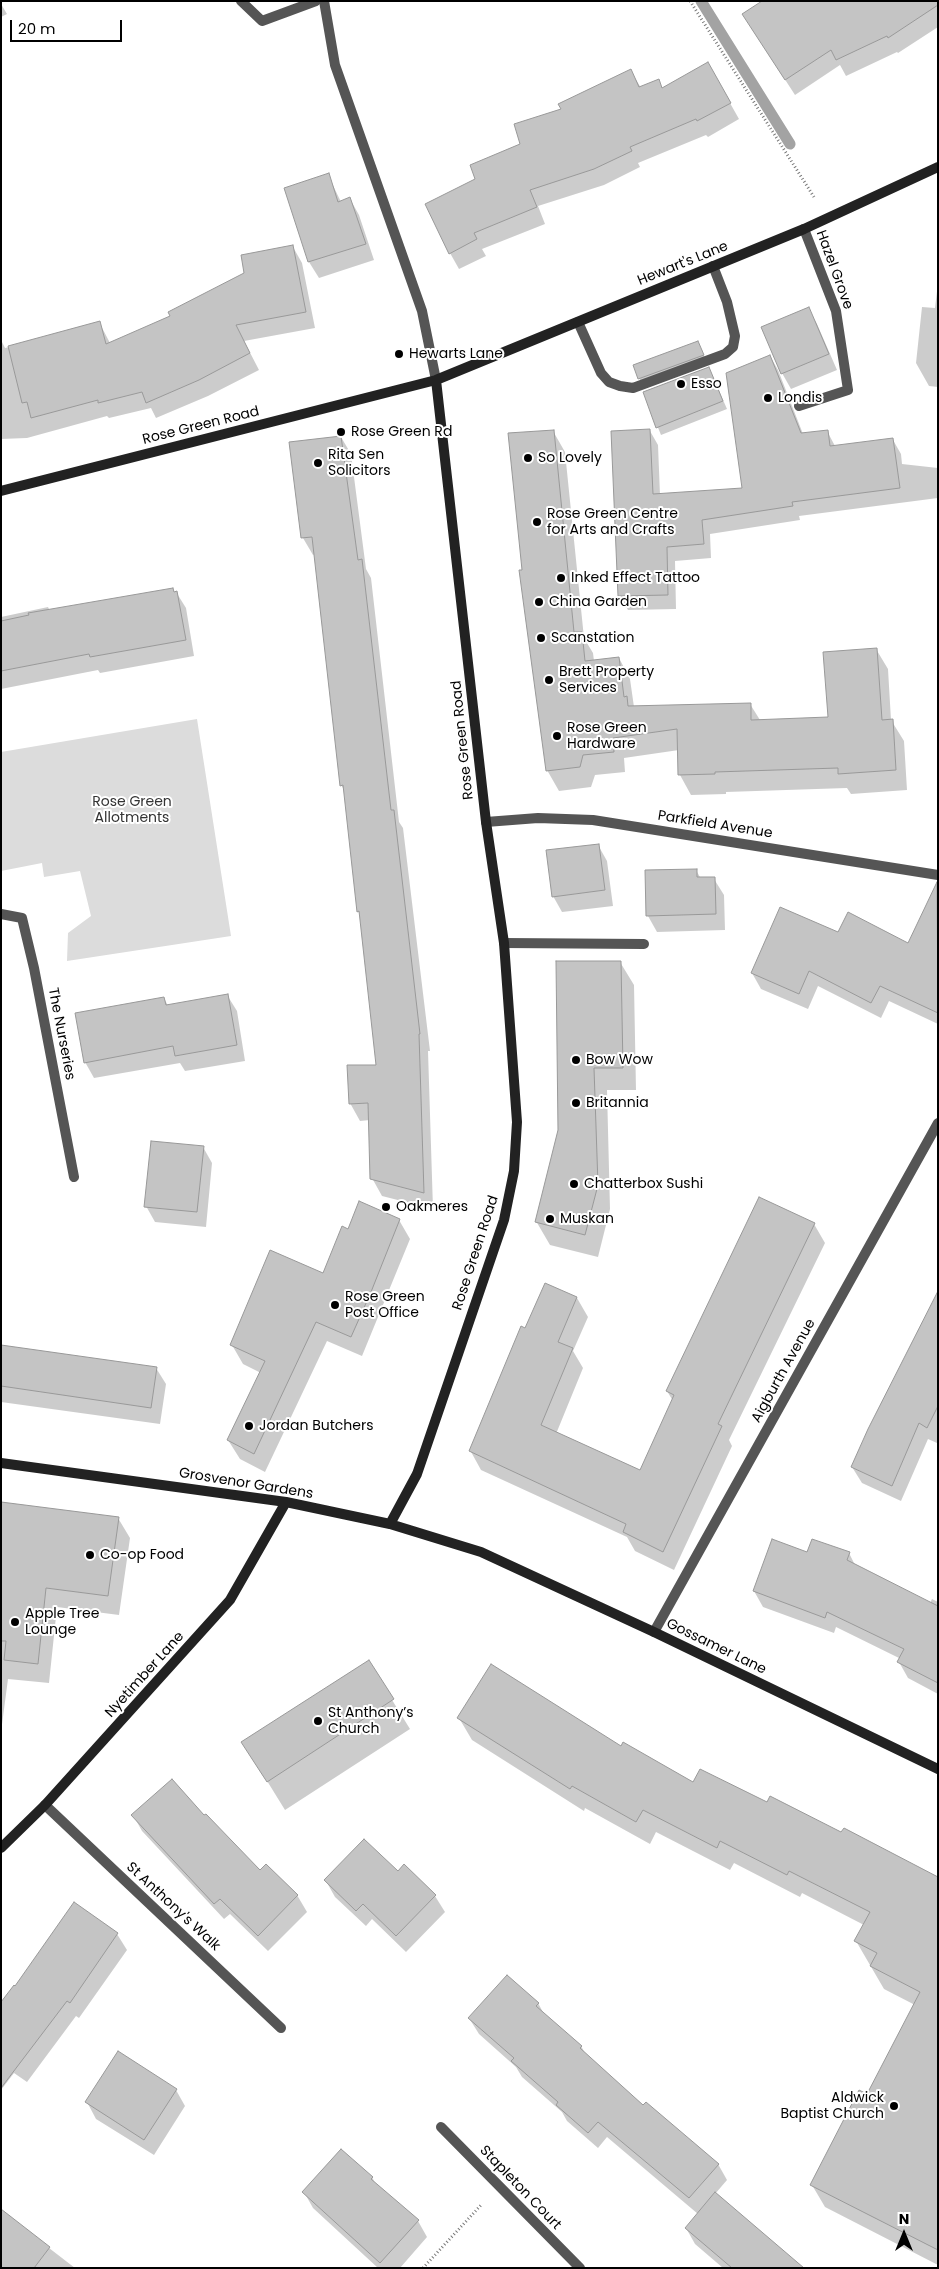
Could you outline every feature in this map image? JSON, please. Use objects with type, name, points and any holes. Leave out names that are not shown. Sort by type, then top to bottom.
[{"type":"street","points":[[241,1],[262,21],[316,1]]},
{"type":"street","points":[[324,1],[335,65],[422,311],[436,380]]},
{"type":"street","name":"Hewart's Lane","points":[[436,380],[804,229],[938,167]]},
{"type":"street","name":"Hazel Grove","points":[[799,406],[848,390],[836,311],[804,229]]},
{"type":"street","points":[[578,322],[601,373],[609,382],[620,386],[633,388],[725,354],[733,347],[735,336],[727,302],[713,266]]},
{"type":"street","name":"Rose Green Road","points":[[1,491],[436,380],[486,822],[504,944],[517,1122],[514,1170],[504,1220],[417,1474],[390,1524]]},
{"type":"street","name":"Parkfield Avenue","points":[[486,822],[538,818],[593,820],[938,875]]},
{"type":"street","name":"The Nurseries","points":[[1,914],[22,918],[34,968],[74,1177]]},
{"type":"street","points":[[504,944],[644,944]]},
{"type":"street","name":"Aigburth Avenue","points":[[654,1632],[938,1123]]},
{"type":"street","name":"Grosvenor Gardens","points":[[1,1464],[286,1502],[390,1524],[481,1552]]},
{"type":"street","name":"Nyetimber Lane","points":[[1,1848],[45,1805],[230,1600],[286,1502]]},
{"type":"street","name":"Gossamer Lane","points":[[481,1552],[654,1632],[938,1769]]},
{"type":"street","name":"St Anthony's Walk","points":[[45,1805],[281,2028]]},
{"type":"street","name":"Stapleton Court","points":[[442,2127],[580,2268]]},
{"type":"path","points":[[690,1],[827,219]]},
{"type":"path","points":[[423,2268],[499,2185]]},
{"type":"green space","name":"Rose Green Allotments","points":[[197,719],[231,936],[67,961],[68,933],[91,916],[80,871],[44,877],[42,863],[1,871],[1,752]]},
{"type":"building","points":[[762,1],[938,1],[938,5],[888,38],[887,36],[836,60],[831,50],[785,80],[742,14]]},
{"type":"building","points":[[708,62],[731,103],[697,121],[696,119],[630,147],[632,151],[594,169],[530,190],[537,207],[474,233],[477,239],[449,254],[425,204],[475,179],[470,165],[520,144],[514,124],[561,109],[558,104],[631,69],[639,87],[659,79],[662,88]]},
{"type":"building","points":[[329,173],[338,202],[350,197],[366,244],[308,262],[284,188]]},
{"type":"building","points":[[293,245],[306,312],[236,325],[250,353],[199,380],[146,403],[142,392],[98,403],[98,400],[31,418],[27,402],[22,403],[8,346],[100,321],[106,344],[170,316],[168,312],[244,273],[241,255]]},
{"type":"building","points":[[809,307],[829,354],[781,374],[761,327]]},
{"type":"building","points":[[698,341],[704,355],[638,379],[633,365]]},
{"type":"building","points":[[770,355],[801,433],[828,430],[830,446],[893,438],[900,488],[792,502],[793,506],[702,520],[704,544],[667,547],[668,595],[618,596],[611,431],[650,429],[653,494],[742,488],[726,373]]},
{"type":"building","points":[[709,367],[723,401],[656,428],[643,392]]},
{"type":"building","points":[[554,430],[574,632],[582,632],[585,661],[619,657],[624,697],[627,696],[628,706],[751,703],[751,720],[828,717],[823,652],[877,648],[882,720],[893,719],[896,770],[838,774],[838,768],[678,775],[677,729],[613,738],[614,752],[583,755],[580,767],[546,771],[519,570],[522,570],[508,433]]},
{"type":"building","points":[[341,436],[358,560],[362,559],[391,810],[394,810],[420,1034],[424,1193],[370,1179],[368,1103],[349,1104],[347,1065],[376,1065],[343,785],[340,786],[312,537],[301,538],[289,442]]},
{"type":"building","points":[[173,588],[174,592],[177,591],[186,640],[90,657],[89,654],[1,671],[1,621],[29,615],[28,613]]},
{"type":"building","points":[[599,844],[605,890],[552,897],[546,850]]},
{"type":"building","points":[[697,869],[697,877],[715,877],[716,914],[646,916],[645,870]]},
{"type":"building","points":[[937,882],[938,1013],[880,986],[871,1003],[809,971],[799,994],[751,973],[780,907],[838,932],[848,912],[908,943]]},
{"type":"building","points":[[556,961],[621,961],[623,1068],[594,1068],[598,1185],[585,1235],[535,1222],[558,1130]]},
{"type":"building","points":[[228,994],[237,1045],[175,1056],[173,1046],[84,1063],[75,1013],[164,997],[166,1005]]},
{"type":"building","points":[[151,1141],[204,1146],[197,1212],[144,1207]]},
{"type":"building","points":[[759,1197],[815,1223],[718,1424],[722,1426],[663,1552],[623,1532],[626,1524],[469,1451],[521,1326],[525,1328],[545,1283],[577,1297],[558,1342],[573,1348],[541,1425],[640,1470],[674,1395],[666,1391]]},
{"type":"building","points":[[359,1201],[400,1219],[371,1292],[351,1337],[316,1322],[254,1454],[227,1440],[265,1361],[230,1345],[270,1250],[323,1273],[342,1226],[348,1229]]},
{"type":"building","points":[[938,1291],[938,1406],[927,1428],[919,1423],[892,1486],[851,1467],[868,1429]]},
{"type":"building","points":[[1,1345],[157,1367],[151,1408],[1,1386]]},
{"type":"building","points":[[1,1502],[119,1517],[108,1596],[46,1588],[38,1664],[4,1660],[6,1641],[1,1641]]},
{"type":"building","points":[[772,1539],[807,1552],[812,1539],[850,1552],[847,1560],[938,1606],[938,1683],[897,1662],[904,1649],[827,1612],[825,1618],[753,1591]]},
{"type":"building","name":"St Anthony’s Church","points":[[369,1660],[394,1699],[267,1782],[241,1742]]},
{"type":"building","points":[[491,1664],[621,1746],[623,1742],[693,1782],[700,1769],[767,1802],[770,1796],[841,1832],[844,1828],[938,1877],[938,2250],[810,2185],[859,2090],[867,2094],[920,1992],[870,1966],[877,1953],[854,1941],[870,1912],[789,1871],[787,1875],[720,1841],[717,1848],[643,1810],[636,1822],[572,1786],[570,1789],[457,1718]]},
{"type":"building","points":[[172,1779],[204,1815],[206,1814],[260,1870],[266,1864],[298,1895],[258,1936],[220,1899],[214,1904],[131,1815]]},
{"type":"building","points":[[364,1839],[398,1871],[404,1864],[436,1895],[396,1936],[363,1904],[356,1911],[324,1880]]},
{"type":"building","points":[[74,1902],[118,1933],[70,2003],[67,2001],[1,2088],[1,2002],[15,1986]]},
{"type":"building","points":[[507,1975],[539,2003],[536,2006],[582,2046],[580,2048],[643,2105],[646,2102],[719,2164],[689,2198],[598,2122],[588,2133],[556,2105],[558,2102],[511,2061],[514,2058],[468,2018]]},
{"type":"building","points":[[118,2051],[177,2089],[144,2140],[85,2102]]},
{"type":"building","points":[[341,2149],[373,2177],[371,2179],[419,2220],[380,2263],[302,2192]]},
{"type":"building","points":[[715,2192],[804,2268],[732,2268],[685,2228]]},
{"type":"building","points":[[1,2209],[50,2247],[34,2268],[1,2268]]},
{"type":"waterway","points":[[701,1],[790,144]]},
{"type":"place","name":"Hewarts Lane","points":[[399,354]]},
{"type":"place","name":"Esso","points":[[681,384]]},
{"type":"place","name":"Londis","points":[[768,398]]},
{"type":"place","name":"Rose Green Rd","points":[[341,432]]},
{"type":"place","name":"So Lovely","points":[[528,458]]},
{"type":"place","name":"Rita Sen Solicitors","points":[[318,463]]},
{"type":"place","name":"Rose Green Centre for Arts and Crafts","points":[[537,522]]},
{"type":"place","name":"Inked Effect Tattoo","points":[[561,578]]},
{"type":"place","name":"China Garden","points":[[539,602]]},
{"type":"place","name":"Scanstation","points":[[541,638]]},
{"type":"place","name":"Brett Property Services","points":[[549,680]]},
{"type":"place","name":"Rose Green Hardware","points":[[557,736]]},
{"type":"place","name":"Bow Wow","points":[[576,1060]]},
{"type":"place","name":"Britannia","points":[[576,1103]]},
{"type":"place","name":"Chatterbox Sushi","points":[[574,1184]]},
{"type":"place","name":"Oakmeres","points":[[386,1207]]},
{"type":"place","name":"Muskan","points":[[550,1219]]},
{"type":"place","name":"Rose Green Post Office","points":[[335,1305]]},
{"type":"place","name":"Jordan Butchers","points":[[249,1426]]},
{"type":"place","name":"Co-op Food","points":[[90,1555]]},
{"type":"place","name":"Apple Tree Lounge","points":[[15,1622]]},
{"type":"place","name":"St Anthony’s Church","points":[[318,1721]]},
{"type":"place","name":"Aldwick Baptist Church","points":[[894,2106]]}]
